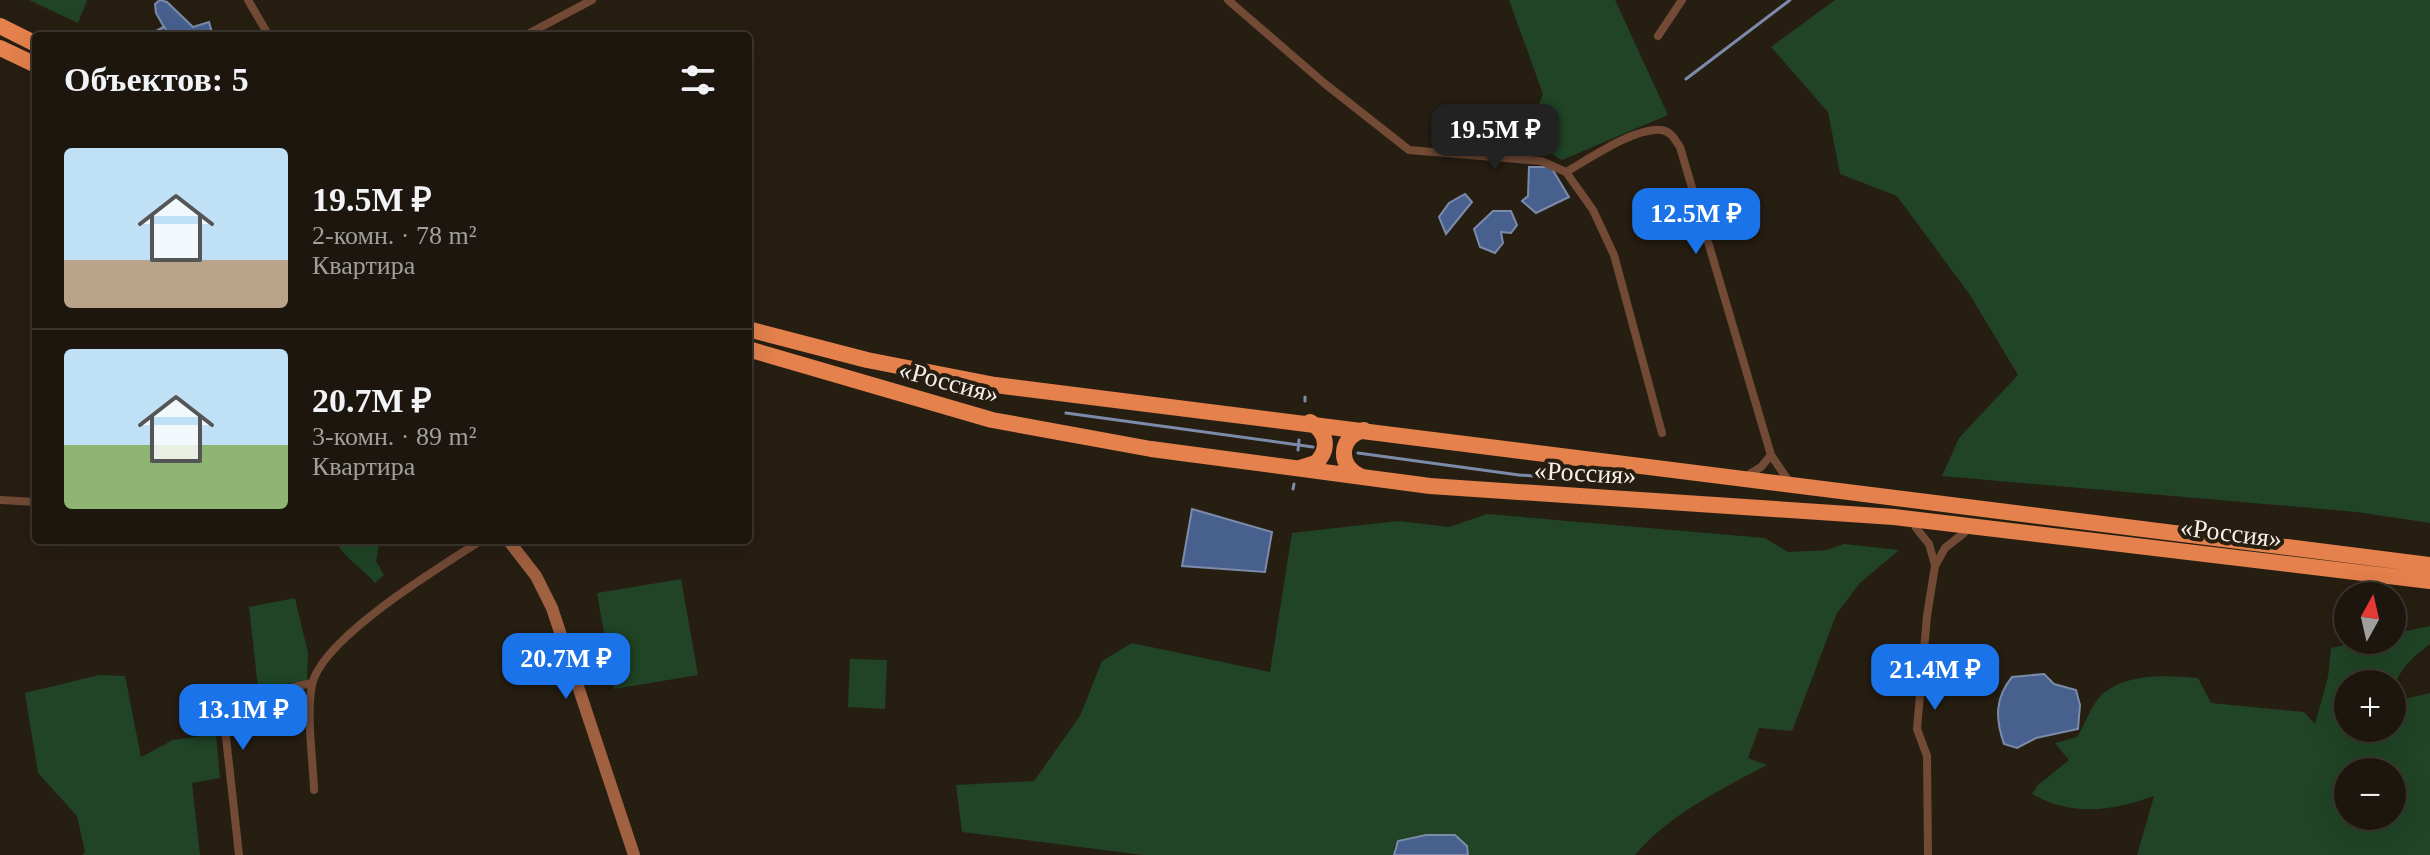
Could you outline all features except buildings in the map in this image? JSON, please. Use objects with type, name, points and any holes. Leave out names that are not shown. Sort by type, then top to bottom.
[{"type":"highway","points":[[0,26],[32,42]]},
{"type":"highway","points":[[0,48],[32,63]]},
{"type":"highway","name":"«Россия»","points":[[752,330],[867,360],[995,385],[1310,422],[1733,480],[2430,565]]},
{"type":"highway","name":"«Россия»","points":[[752,350],[992,420],[1151,449],[1364,478],[1518,493],[1894,517],[2430,581]]},
{"type":"highway","points":[[1298,468],[1313,465],[1324,452],[1323,434],[1310,422]]},
{"type":"highway","points":[[1364,478],[1349,469],[1343,451],[1352,435],[1366,430]]},
{"type":"highway","points":[[1722,504],[1745,514],[1964,533],[2005,530]]},
{"type":"street","points":[[248,0],[267,32]]},
{"type":"street","points":[[532,32],[592,0]]},
{"type":"street","points":[[1228,0],[1324,83],[1409,150],[1541,161],[1566,172],[1593,210],[1614,255],[1662,433]]},
{"type":"street","points":[[1658,36],[1682,0]]},
{"type":"street","points":[[1566,172],[1630,137],[1660,130],[1671,134],[1680,147],[1771,455],[1783,476],[1798,488]]},
{"type":"street","points":[[1733,480],[1757,470],[1771,455]]},
{"type":"street","points":[[0,500],[32,502]]},
{"type":"street","points":[[1916,528],[1929,544],[1935,566],[1917,729],[1927,756],[1928,855]]},
{"type":"street","points":[[1935,566],[1945,548],[1964,533]]},
{"type":"street","points":[[314,790],[312,683],[352,631],[413,584],[476,544]]},
{"type":"street","points":[[511,544],[536,576],[552,608],[596,731],[634,855]]},
{"type":"street","points":[[239,855],[225,728],[246,706],[281,689],[312,683]]},
{"type":"green space","points":[[29,0],[86,0],[87,1],[78,23]]},
{"type":"green space","points":[[1509,0],[1615,0],[1668,115],[1562,160],[1525,139],[1543,94]]},
{"type":"green space","points":[[1835,0],[2430,0],[2430,523],[2357,512],[1942,476],[1959,438],[2018,375],[1970,295],[1897,196],[1840,174],[1828,112],[1771,47]]},
{"type":"green space","points":[[1487,514],[1765,538],[1788,552],[1827,550],[1844,544],[1899,550],[1860,583],[1837,613],[1792,731],[1759,728],[1748,758],[1767,765],[1679,815],[1635,855],[1467,855],[1466,846],[1455,835],[1438,835],[1402,842],[1394,847],[1394,855],[1143,855],[962,832],[956,785],[1034,781],[1080,716],[1102,661],[1132,643],[1270,672],[1292,533],[1398,521],[1449,527]]},
{"type":"green space","points":[[338,544],[379,544],[376,561],[384,575],[375,583]]},
{"type":"green space","points":[[681,579],[698,675],[614,689],[597,593]]},
{"type":"green space","points":[[295,598],[308,653],[307,680],[280,685],[259,696],[249,607]]},
{"type":"green space","points":[[2430,626],[2430,644],[2404,670],[2334,670],[2334,742],[2406,742],[2406,699],[2430,693],[2430,855],[2137,855],[2154,796],[2107,808],[2077,809],[2032,794],[2037,786],[2069,760],[2055,743],[2077,737],[2095,703],[2104,693],[2128,681],[2172,676],[2198,678],[2211,703],[2304,712],[2315,724],[2328,677],[2331,648],[2334,647],[2334,654],[2406,654],[2406,631]]},
{"type":"green space","points":[[850,659],[887,660],[885,709],[848,707]]},
{"type":"green space","points":[[99,675],[125,676],[141,757],[173,740],[216,734],[220,778],[192,783],[200,855],[82,855],[85,852],[77,816],[38,773],[25,693]]},
{"type":"water","points":[[160,0],[167,2],[193,27],[209,22],[212,32],[167,32],[156,13],[155,4]]},
{"type":"water","points":[[1529,167],[1551,167],[1569,197],[1536,213],[1522,201],[1528,196]]},
{"type":"water","points":[[1465,194],[1472,202],[1446,234],[1439,217],[1449,203]]},
{"type":"water","points":[[1493,211],[1511,211],[1517,225],[1511,233],[1501,232],[1503,243],[1495,253],[1480,247],[1474,229]]},
{"type":"water","points":[[1192,509],[1272,532],[1265,572],[1182,566]]},
{"type":"water","points":[[2044,674],[2054,684],[2076,690],[2080,705],[2078,729],[2036,738],[2017,748],[2004,744],[1998,709],[2006,685],[2012,677]]},
{"type":"water","points":[[1426,835],[1455,835],[1467,846],[1468,855],[1394,855],[1398,841]]},
{"type":"waterway","points":[[1686,79],[1790,0]]},
{"type":"waterway","points":[[155,32],[164,27]]},
{"type":"waterway","points":[[1066,413],[1313,447]]},
{"type":"waterway","points":[[1298,450],[1299,440]]},
{"type":"waterway","points":[[1358,453],[1519,475],[1600,481]]},
{"type":"waterway","points":[[1293,489],[1294,484]]}]
